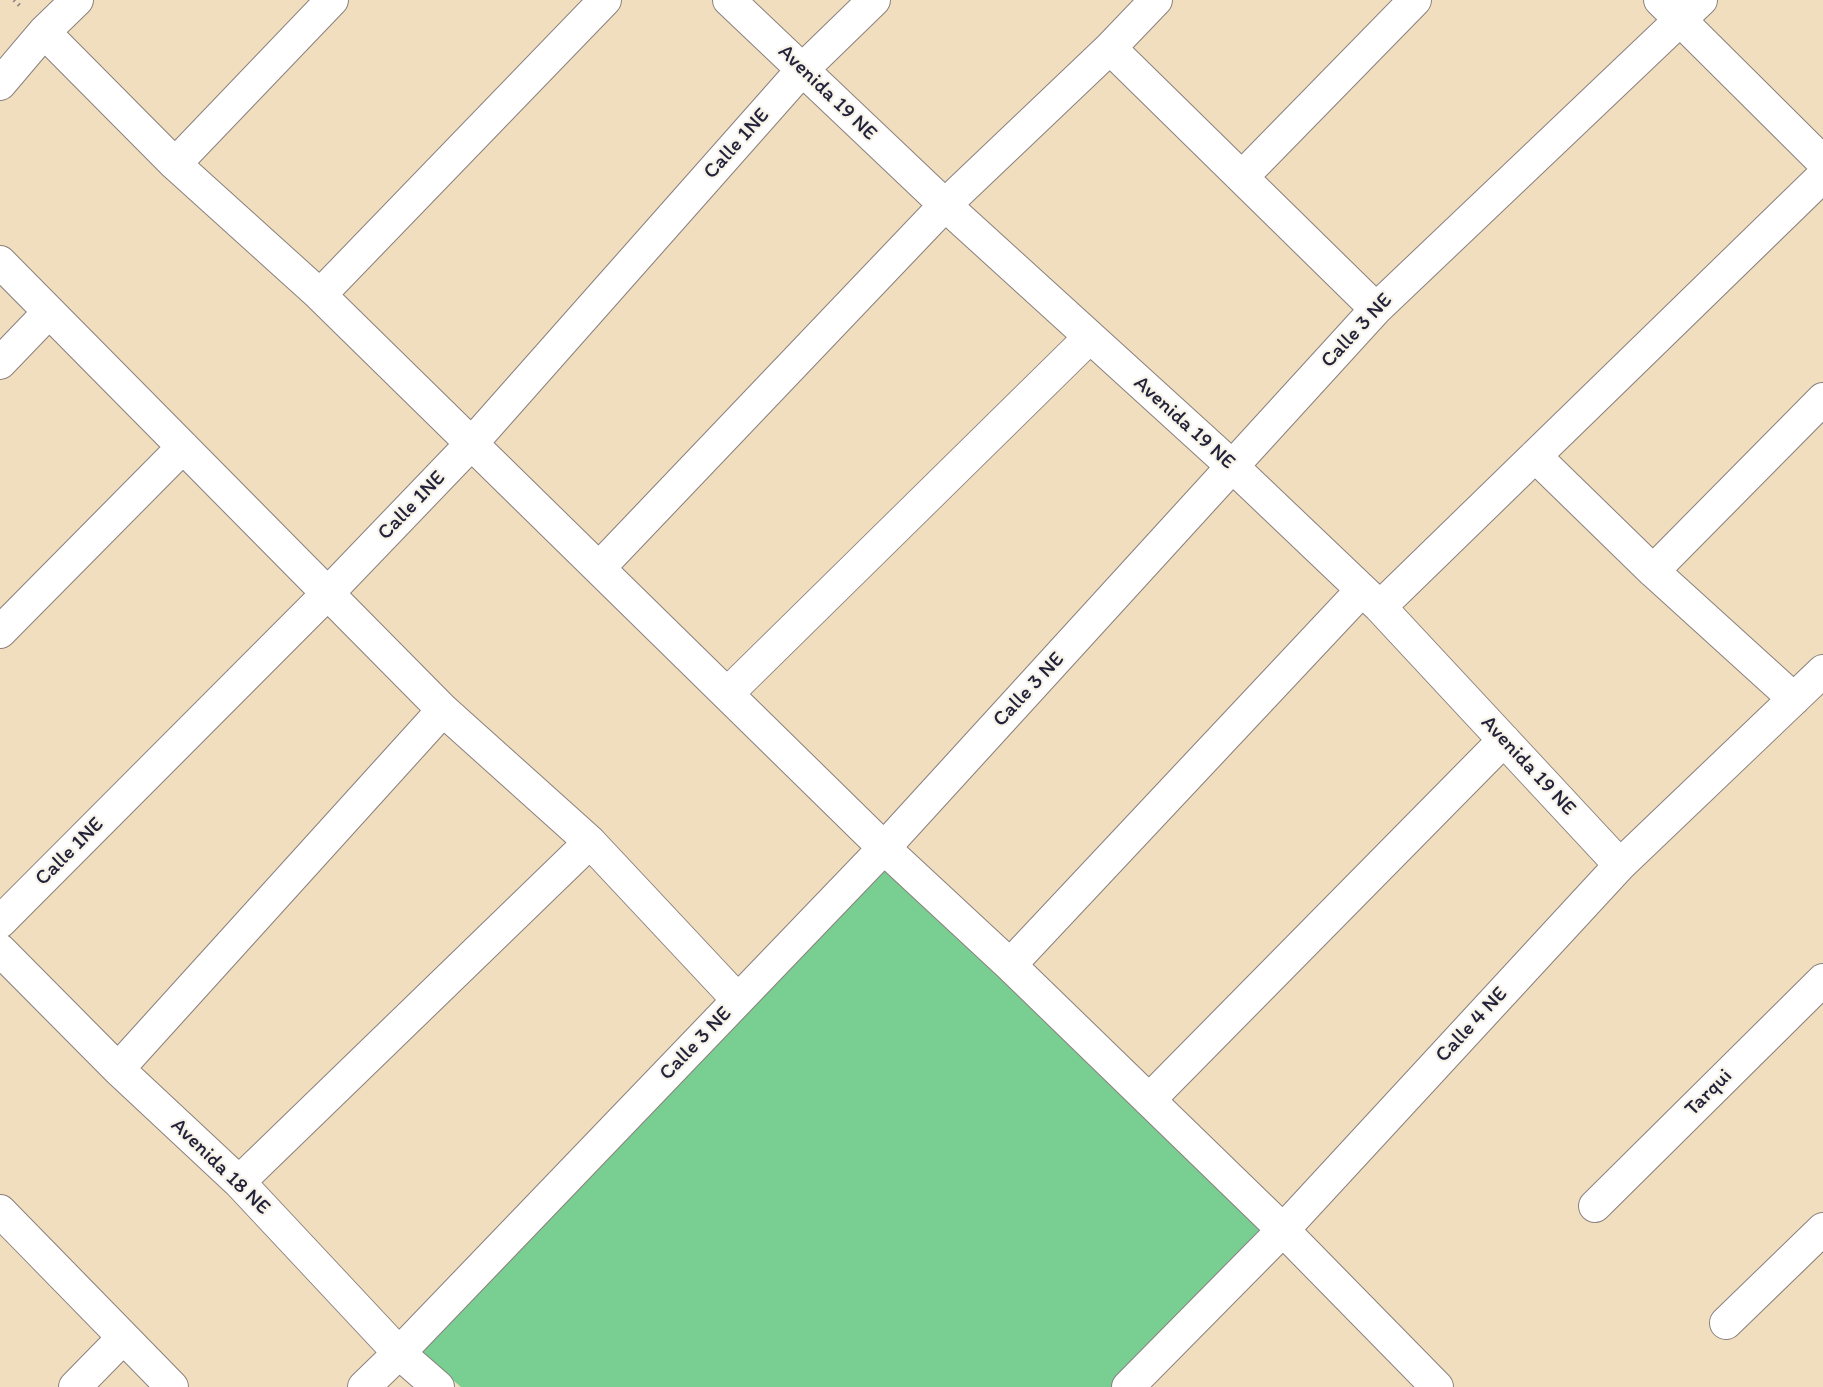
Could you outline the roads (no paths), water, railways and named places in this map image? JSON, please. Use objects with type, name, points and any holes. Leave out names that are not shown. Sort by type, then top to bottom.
[{"type":"street","points":[[0,84],[44,32],[77,0]]},
{"type":"street","points":[[175,164],[332,0]]},
{"type":"street","points":[[320,295],[605,0]]},
{"type":"street","name":"Avenida 19 NE","points":[[729,0],[945,205],[1233,468],[1371,599],[1620,865]]},
{"type":"street","name":"Calle 1NE","points":[[0,922],[328,593],[472,443],[802,70],[874,0]]},
{"type":"street","points":[[599,568],[945,205],[1110,48],[1156,0]]},
{"type":"street","points":[[1242,177],[1415,0]]},
{"type":"street","points":[[1681,7],[1823,162]]},
{"type":"street","name":"Calle 3 NE","points":[[364,1387],[884,848],[1376,309],[1681,7]]},
{"type":"street","points":[[44,32],[175,164],[320,295],[884,848],[1010,965],[1284,1230],[1424,1383]]},
{"type":"street","points":[[1110,48],[1376,309]]},
{"type":"street","points":[[1010,965],[1371,599],[1535,456],[1823,176]]},
{"type":"street","points":[[0,262],[443,710],[590,842],[738,1000]]},
{"type":"street","points":[[0,363],[50,312]]},
{"type":"street","points":[[727,694],[1090,337]]},
{"type":"street","points":[[1653,571],[1823,399]]},
{"type":"street","points":[[0,632],[183,447]]},
{"type":"street","points":[[1535,456],[1653,571],[1794,699]]},
{"type":"street","name":"Calle 4 NE","points":[[1140,1383],[1620,865],[1823,671]]},
{"type":"street","points":[[118,1069],[443,710]]},
{"type":"street","points":[[1149,1100],[1504,740]]},
{"type":"street","points":[[239,1182],[590,842]]},
{"type":"street","name":"Avenida 18 NE","points":[[0,950],[118,1069],[239,1182],[399,1353],[438,1387]]},
{"type":"street","name":"Tarqui","points":[[1595,1206],[1823,980]]},
{"type":"street","points":[[0,1211],[172,1387]]},
{"type":"street","points":[[1725,1323],[1823,1229]]},
{"type":"street","points":[[75,1387],[123,1338]]}]
